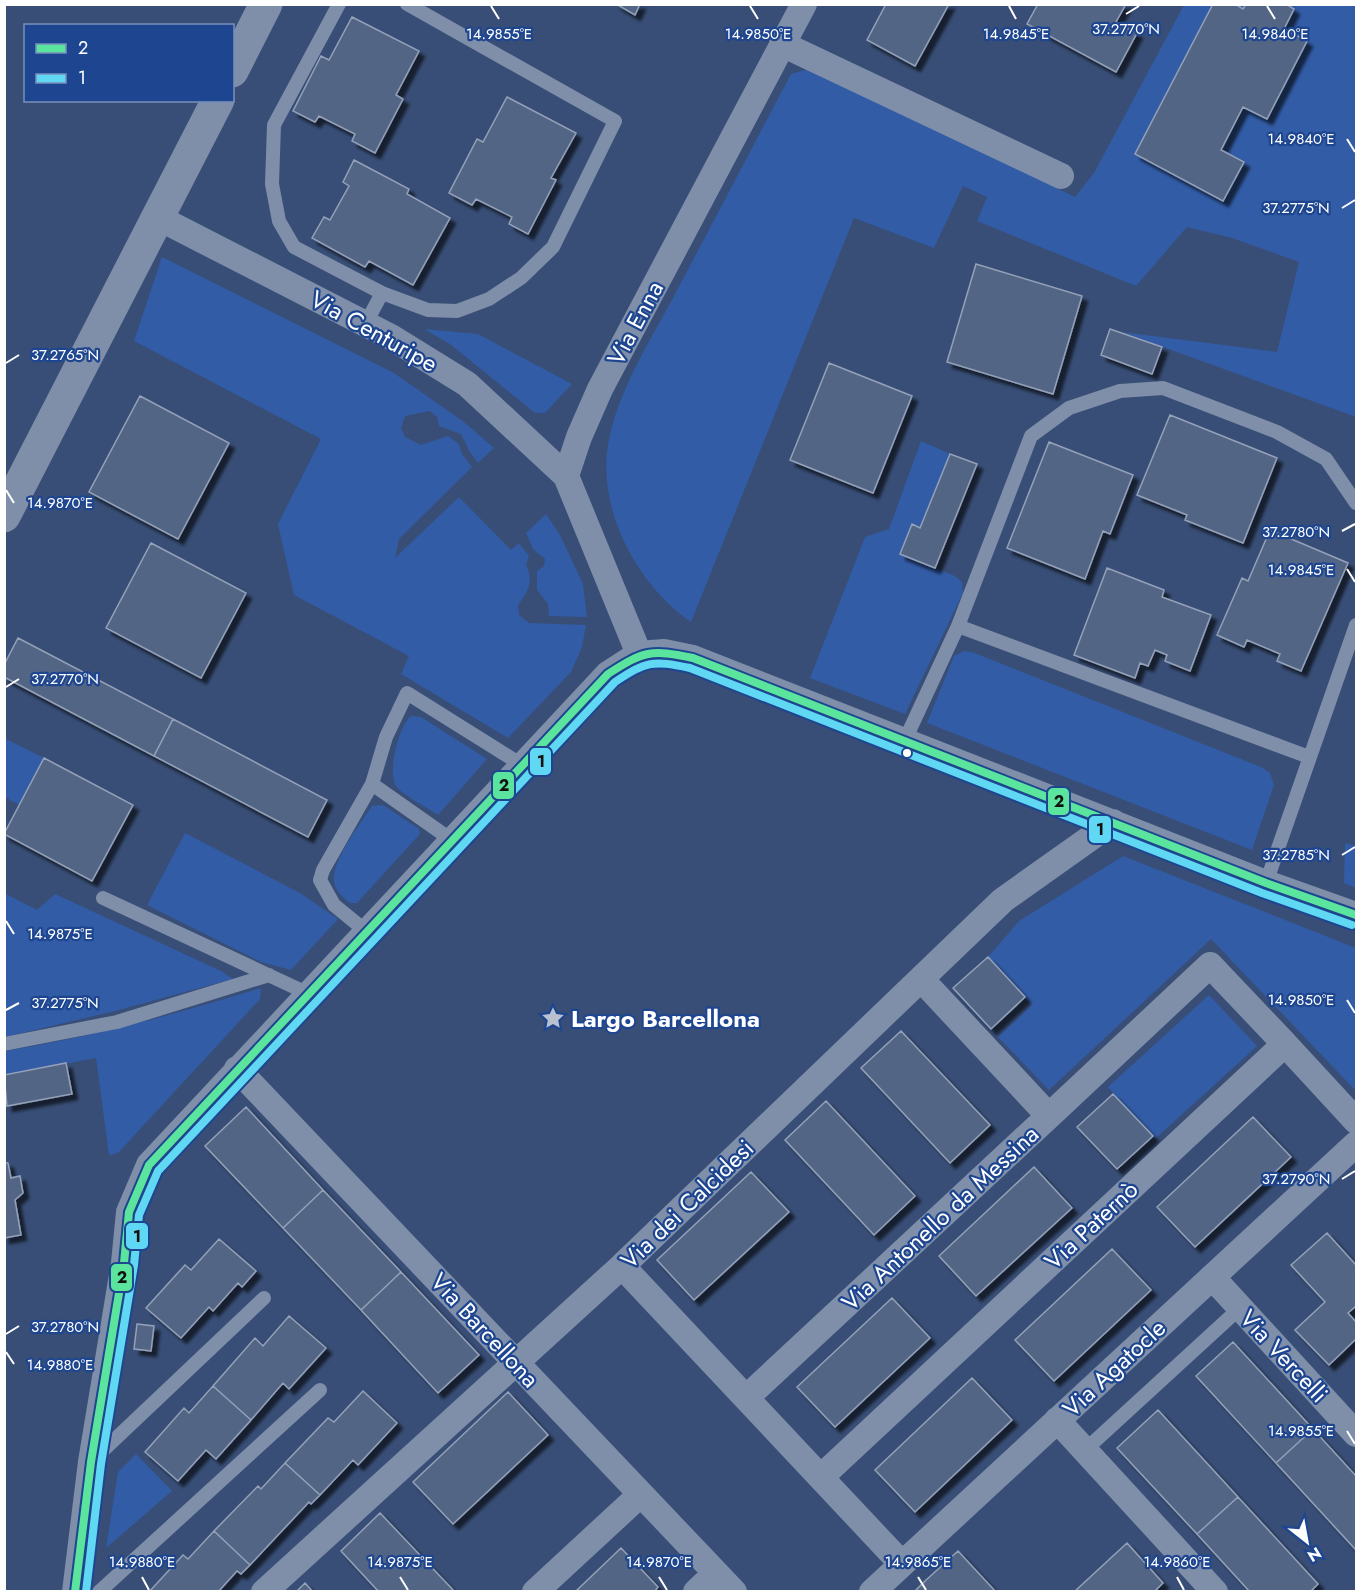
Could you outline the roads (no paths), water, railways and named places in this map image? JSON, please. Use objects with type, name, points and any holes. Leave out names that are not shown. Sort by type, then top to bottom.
[{"type":"street","points":[[234,67],[266,4]]},
{"type":"street","name":"Via Enna","points":[[566,476],[579,437],[600,389],[804,4]]},
{"type":"street","points":[[782,44],[1061,176]]},
{"type":"street","points":[[4,516],[217,102]]},
{"type":"street","name":"Via Centuripe","points":[[159,218],[366,323],[467,384],[566,476]]},
{"type":"street","points":[[566,476],[639,654]]},
{"type":"street","points":[[75,1592],[91,1462],[124,1263],[129,1212],[149,1165],[237,1068],[367,933],[608,674],[639,654],[664,652],[693,658],[1266,883],[1356,915]]},
{"type":"street","name":"Via dei Calcidesi","points":[[264,1592],[622,1266],[1003,900],[1113,822]]},
{"type":"street","points":[[1049,1116],[1210,965],[1356,1121]]},
{"type":"street","name":"Via Antonello da Messina","points":[[746,1398],[1049,1116],[922,980]]},
{"type":"street","name":"Via Paternò","points":[[821,1478],[1285,1044]]},
{"type":"street","name":"Via Barcellona","points":[[237,1068],[734,1592]]},
{"type":"street","name":"Via Agatocle","points":[[872,1592],[1356,1144]]},
{"type":"street","points":[[622,1266],[902,1564]]},
{"type":"street","name":"Via Vercelli","points":[[1212,1277],[1356,1434]]},
{"type":"street","points":[[1057,1420],[1215,1592]]},
{"type":"street","points":[[536,1592],[641,1494]]},
{"type":"street","points":[[696,1592],[716,1573]]},
{"type":"lane","points":[[339,4],[274,125],[272,184],[279,221],[294,247],[382,293],[428,310],[457,311],[489,299],[521,278],[553,247],[615,121],[407,4]]},
{"type":"lane","points":[[366,323],[382,293]]},
{"type":"lane","points":[[905,740],[958,626],[1031,436],[1069,408],[1120,391],[1163,388],[1277,432],[1326,459],[1356,503]]},
{"type":"lane","points":[[1266,883],[1356,625]]},
{"type":"lane","points":[[958,626],[1309,757]]},
{"type":"lane","points":[[367,933],[334,905],[320,880],[323,870],[372,784],[386,738],[407,693],[522,765]]},
{"type":"lane","points":[[372,784],[453,841]]},
{"type":"lane","points":[[103,898],[309,994]]},
{"type":"lane","points":[[4,1044],[117,1022],[269,975]]},
{"type":"lane","points":[[91,1462],[264,1298]]},
{"type":"lane","points":[[1084,1451],[1240,1308]]},
{"type":"lane","points":[[99,1592],[320,1390]]},
{"type":"place","name":"Largo Barcellona","points":[[553,1018]]}]
